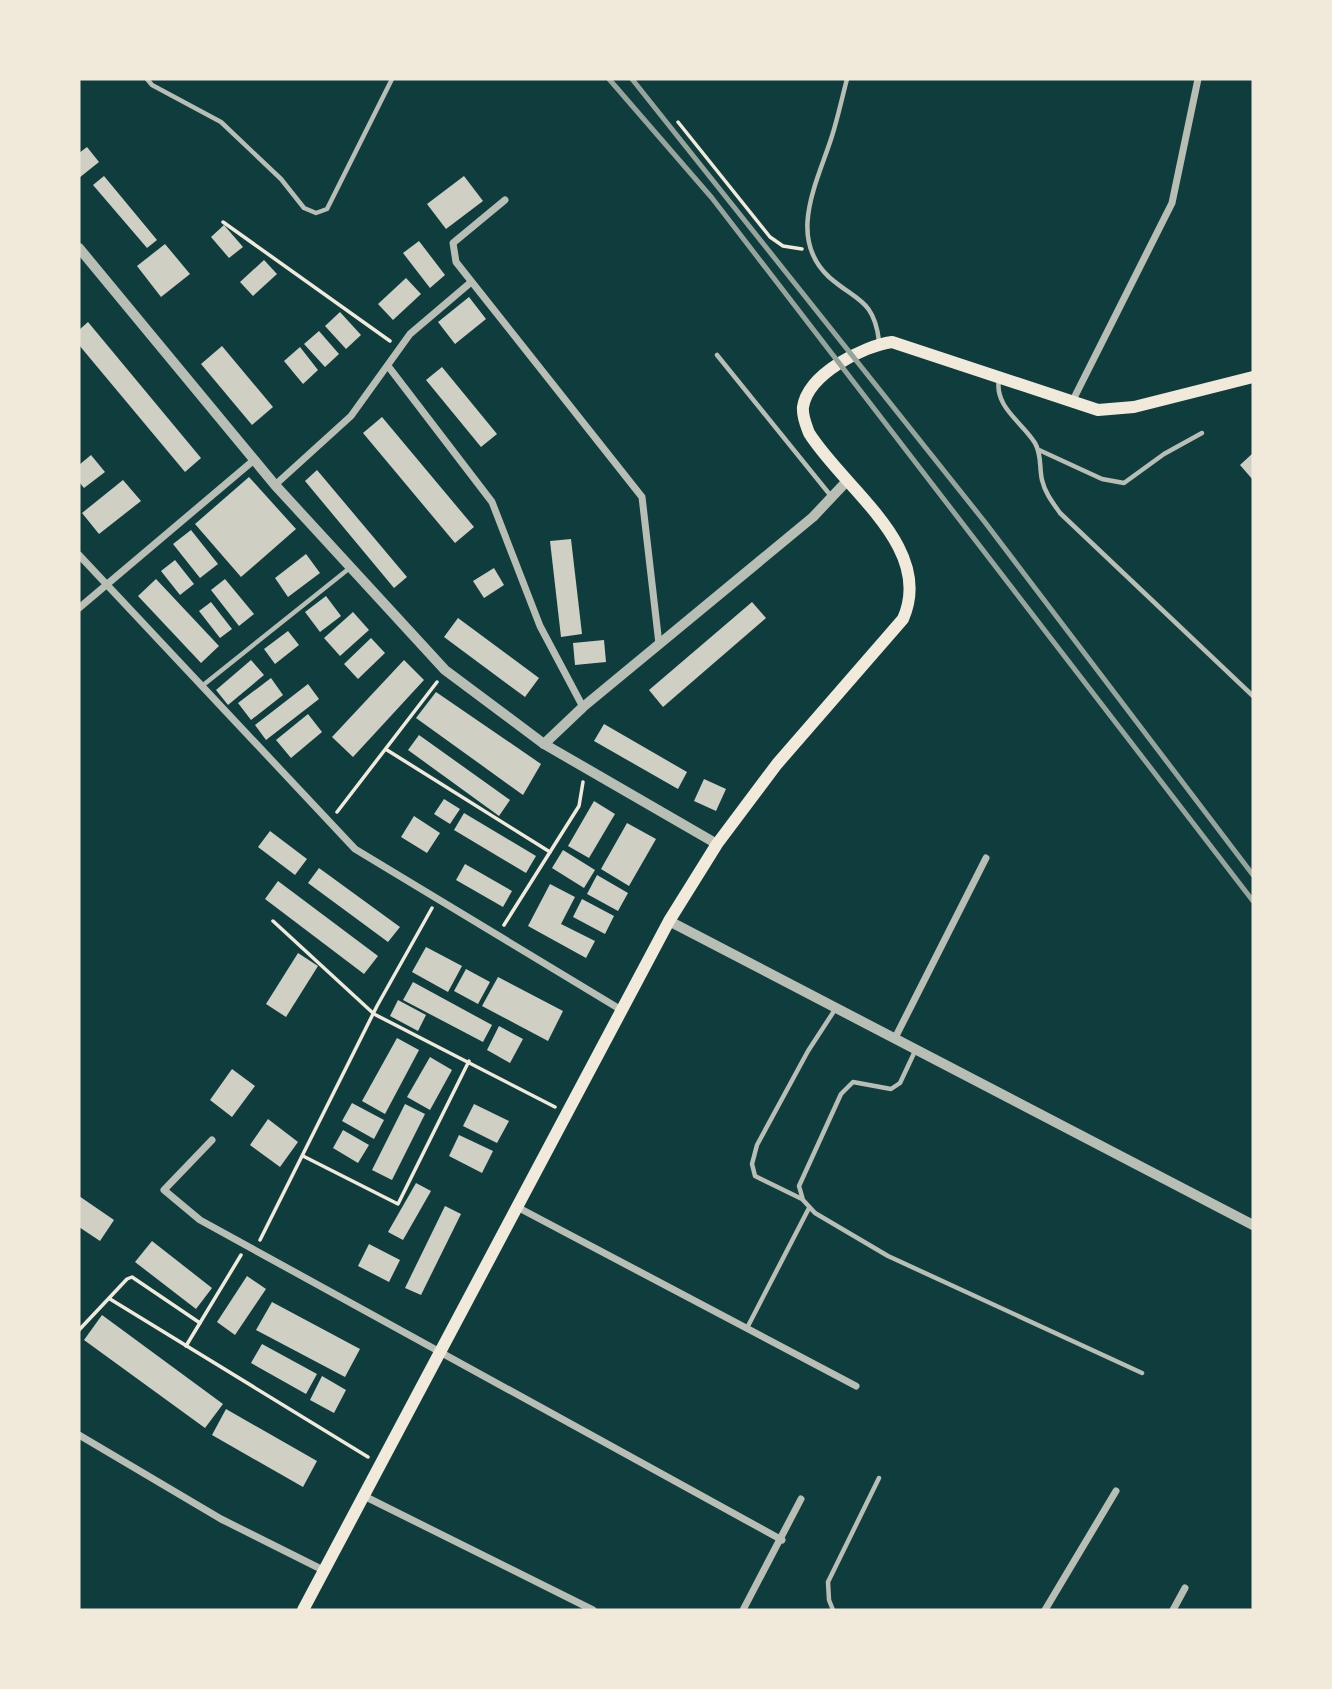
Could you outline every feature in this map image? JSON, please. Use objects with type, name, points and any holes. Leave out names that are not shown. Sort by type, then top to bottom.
[{"type":"main road","points":[[303,1610],[366,1497],[669,921],[718,844],[777,764],[903,619],[910,604],[912,585],[908,562],[894,537],[817,446],[804,419],[808,394],[834,368],[866,346],[879,344],[905,344],[999,379],[1098,410],[1120,410],[1253,377]]},
{"type":"street","points":[[1072,403],[1172,203],[1198,79]]},
{"type":"street","points":[[505,200],[453,243],[456,262],[470,284],[642,497],[659,645]]},
{"type":"street","points":[[79,248],[275,485],[445,670],[544,744],[718,844]]},
{"type":"street","points":[[275,485],[351,416],[410,334],[470,284]]},
{"type":"street","points":[[388,366],[492,502],[540,626],[583,707]]},
{"type":"street","points":[[79,608],[254,460]]},
{"type":"street","points":[[544,744],[583,707],[813,517],[846,482]]},
{"type":"street","points":[[79,555],[104,586],[355,849],[623,1012]]},
{"type":"street","points":[[894,1038],[986,858]]},
{"type":"street","points":[[669,921],[1253,1226]]},
{"type":"street","points":[[212,1140],[164,1190],[200,1220],[782,1540]]},
{"type":"street","points":[[519,1208],[856,1386]]},
{"type":"street","points":[[79,1435],[221,1519],[323,1570]]},
{"type":"street","points":[[1045,1610],[1116,1491]]},
{"type":"street","points":[[366,1497],[593,1610]]},
{"type":"street","points":[[743,1610],[782,1540],[801,1499]]},
{"type":"street","points":[[1173,1610],[1185,1588]]},
{"type":"lane","points":[[148,79],[152,85],[221,122],[281,179],[304,208],[316,213],[327,209],[392,79]]},
{"type":"lane","points":[[847,79],[806,218],[811,249],[829,276],[860,298],[871,310],[879,344]]},
{"type":"lane","points":[[717,355],[832,497]]},
{"type":"lane","points":[[999,379],[999,396],[1005,408],[1027,430],[1039,449],[1042,481],[1049,499],[1060,513],[1253,696]]},
{"type":"lane","points":[[1039,449],[1102,479],[1124,483],[1164,454],[1202,433]]},
{"type":"lane","points":[[201,687],[352,566]]},
{"type":"lane","points":[[836,1008],[808,1051],[757,1145],[752,1164],[755,1176],[803,1200],[888,1256],[1142,1373]]},
{"type":"lane","points":[[803,1200],[799,1186],[841,1094],[853,1082],[891,1089],[900,1083],[916,1049]]},
{"type":"lane","points":[[747,1328],[810,1207]]},
{"type":"lane","points":[[833,1610],[829,1600],[828,1582],[879,1478]]},
{"type":"path","points":[[678,122],[770,237],[783,246],[811,249]]},
{"type":"path","points":[[223,222],[400,348]]},
{"type":"path","points":[[328,821],[387,750],[445,670]]},
{"type":"path","points":[[387,750],[550,852]]},
{"type":"path","points":[[497,936],[579,806],[585,768]]},
{"type":"path","points":[[255,1251],[374,1014],[437,899]]},
{"type":"path","points":[[273,921],[374,1014],[470,1061],[568,1114]]},
{"type":"path","points":[[303,1156],[398,1204],[470,1061]]},
{"type":"path","points":[[186,1346],[246,1246]]},
{"type":"path","points":[[79,1331],[132,1278],[200,1323]]},
{"type":"path","points":[[110,1299],[382,1466]]},
{"type":"building","points":[[87,147],[99,162],[79,178],[79,153]]},
{"type":"building","points":[[104,176],[157,240],[147,248],[93,185]]},
{"type":"building","points":[[464,176],[483,201],[446,229],[427,204]]},
{"type":"building","points":[[224,225],[243,247],[229,258],[211,237]]},
{"type":"building","points":[[419,241],[445,275],[430,288],[403,253]]},
{"type":"building","points":[[165,244],[190,274],[161,297],[137,266]]},
{"type":"building","points":[[264,260],[277,274],[253,296],[240,282]]},
{"type":"building","points":[[406,278],[421,294],[393,320],[378,304]]},
{"type":"building","points":[[469,297],[486,319],[455,344],[438,322]]},
{"type":"building","points":[[340,312],[361,335],[346,349],[325,326]]},
{"type":"building","points":[[88,322],[201,458],[185,472],[79,345],[79,330]]},
{"type":"building","points":[[319,331],[339,354],[325,367],[304,344]]},
{"type":"building","points":[[222,346],[273,407],[252,425],[201,364]]},
{"type":"building","points":[[300,347],[318,370],[303,384],[284,361]]},
{"type":"building","points":[[442,367],[497,434],[481,447],[426,380]]},
{"type":"building","points":[[382,417],[474,527],[455,543],[363,433]]},
{"type":"building","points":[[1253,453],[1253,480],[1240,465]]},
{"type":"building","points":[[91,455],[105,472],[84,488],[79,482],[79,465]]},
{"type":"building","points":[[317,470],[407,577],[394,588],[305,481]]},
{"type":"building","points":[[249,477],[296,529],[241,577],[195,524]]},
{"type":"building","points":[[123,480],[141,501],[99,534],[82,513]]},
{"type":"building","points":[[191,530],[218,564],[200,578],[173,544]]},
{"type":"building","points":[[571,539],[582,634],[561,637],[550,541]]},
{"type":"building","points":[[306,554],[320,573],[288,597],[275,578]]},
{"type":"building","points":[[175,560],[194,584],[180,595],[161,571]]},
{"type":"building","points":[[494,568],[504,585],[484,598],[473,581]]},
{"type":"building","points":[[156,579],[219,646],[201,663],[138,596]]},
{"type":"building","points":[[225,579],[254,614],[239,626],[211,590]]},
{"type":"building","points":[[326,596],[341,616],[320,632],[305,612]]},
{"type":"building","points":[[211,602],[232,629],[220,638],[199,611]]},
{"type":"building","points":[[752,602],[766,618],[663,707],[649,690]]},
{"type":"building","points":[[353,612],[369,630],[340,656],[324,638]]},
{"type":"building","points":[[458,618],[539,678],[525,697],[444,637]]},
{"type":"building","points":[[288,631],[299,645],[275,664],[264,649]]},
{"type":"building","points":[[371,638],[385,653],[358,679],[344,664]]},
{"type":"building","points":[[604,640],[606,662],[575,665],[573,643]]},
{"type":"building","points":[[251,660],[264,675],[228,705],[216,690]]},
{"type":"building","points":[[404,660],[424,680],[353,757],[332,737]]},
{"type":"building","points":[[271,678],[283,695],[251,720],[238,703]]},
{"type":"building","points":[[308,684],[319,699],[266,740],[255,725]]},
{"type":"building","points":[[436,692],[541,764],[523,795],[416,718]]},
{"type":"building","points":[[308,714],[322,732],[291,758],[276,740]]},
{"type":"building","points":[[604,724],[687,772],[678,789],[594,741]]},
{"type":"building","points":[[419,735],[510,800],[499,816],[408,750]]},
{"type":"building","points":[[704,779],[726,789],[716,811],[694,801]]},
{"type":"building","points":[[444,799],[460,809],[450,824],[434,814]]},
{"type":"building","points":[[594,801],[615,814],[589,858],[568,846]]},
{"type":"building","points":[[464,813],[536,856],[526,873],[454,830]]},
{"type":"building","points":[[414,816],[440,833],[427,853],[401,837]]},
{"type":"building","points":[[627,823],[656,839],[629,886],[601,869]]},
{"type":"building","points":[[270,831],[307,859],[295,875],[258,847]]},
{"type":"building","points":[[563,850],[595,870],[584,888],[552,868]]},
{"type":"building","points":[[465,864],[512,891],[503,907],[456,880]]},
{"type":"building","points":[[319,868],[400,927],[388,942],[308,883]]},
{"type":"building","points":[[597,875],[628,893],[618,911],[587,894]]},
{"type":"building","points":[[278,881],[378,956],[364,974],[265,899]]},
{"type":"building","points":[[550,884],[575,897],[561,924],[595,941],[586,958],[528,926]]},
{"type":"building","points":[[582,899],[614,916],[605,934],[573,917]]},
{"type":"building","points":[[426,947],[462,966],[448,992],[412,972]]},
{"type":"building","points":[[298,953],[318,966],[286,1017],[266,1004]]},
{"type":"building","points":[[466,969],[490,982],[478,1004],[454,991]]},
{"type":"building","points":[[498,977],[563,1011],[548,1041],[482,1006]]},
{"type":"building","points":[[413,982],[492,1025],[483,1042],[403,1000]]},
{"type":"building","points":[[398,1000],[426,1015],[418,1031],[390,1016]]},
{"type":"building","points":[[499,1026],[523,1039],[510,1063],[487,1050]]},
{"type":"building","points":[[397,1038],[419,1050],[385,1114],[362,1101]]},
{"type":"building","points":[[430,1057],[452,1070],[430,1110],[407,1097]]},
{"type":"building","points":[[232,1069],[255,1086],[232,1117],[210,1100]]},
{"type":"building","points":[[352,1103],[384,1120],[374,1139],[342,1121]]},
{"type":"building","points":[[405,1104],[425,1114],[392,1180],[372,1170]]},
{"type":"building","points":[[474,1104],[509,1121],[497,1143],[463,1126]]},
{"type":"building","points":[[268,1119],[298,1142],[280,1167],[250,1145]]},
{"type":"building","points":[[343,1130],[369,1145],[358,1163],[333,1148]]},
{"type":"building","points":[[459,1135],[493,1151],[482,1173],[449,1156]]},
{"type":"building","points":[[416,1183],[431,1191],[403,1240],[388,1232]]},
{"type":"building","points":[[79,1196],[114,1220],[100,1241],[79,1227]]},
{"type":"building","points":[[445,1206],[461,1214],[421,1295],[405,1288]]},
{"type":"building","points":[[152,1241],[212,1288],[196,1309],[135,1262]]},
{"type":"building","points":[[369,1244],[400,1260],[389,1282],[358,1266]]},
{"type":"building","points":[[247,1276],[266,1289],[235,1335],[217,1322]]},
{"type":"building","points":[[272,1302],[360,1349],[345,1377],[256,1330]]},
{"type":"building","points":[[102,1315],[223,1404],[205,1428],[84,1340]]},
{"type":"building","points":[[262,1344],[317,1374],[306,1394],[251,1363]]},
{"type":"building","points":[[322,1376],[346,1390],[334,1413],[310,1400]]},
{"type":"building","points":[[226,1409],[317,1461],[303,1487],[212,1435]]},
{"type":"railway","points":[[609,79],[712,198],[1253,901]]},
{"type":"railway","points":[[632,79],[984,521],[1253,875]]}]
